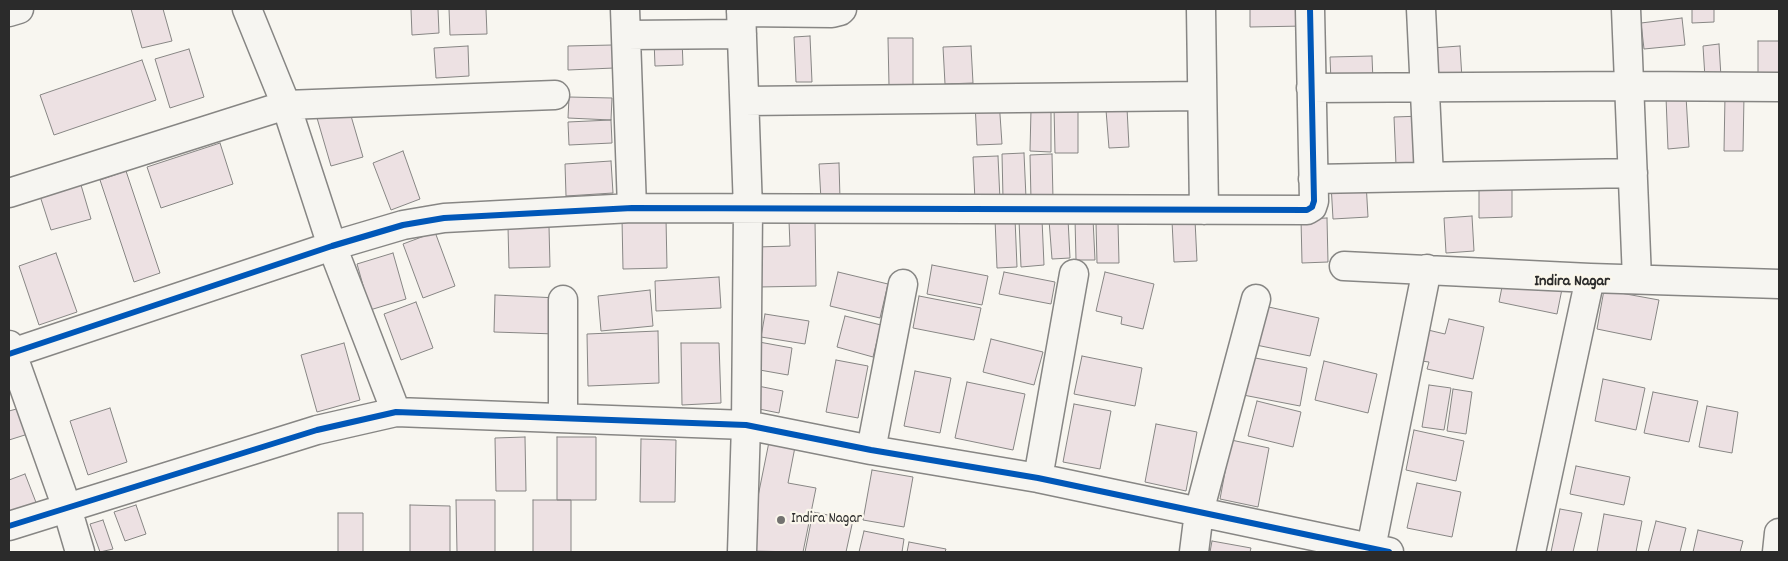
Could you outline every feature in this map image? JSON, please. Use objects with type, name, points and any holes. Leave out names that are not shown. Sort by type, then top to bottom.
[{"type":"street","points":[[9,12],[19,9]]},
{"type":"street","points":[[246,9],[286,105],[332,246],[396,412]]},
{"type":"street","points":[[625,9],[632,208]]},
{"type":"street","points":[[627,35],[741,19],[832,13],[842,9]]},
{"type":"street","points":[[1200,9],[1204,210]]},
{"type":"street","points":[[80,552],[67,508],[10,351],[332,246],[403,225],[444,218],[632,208],[748,210],[1307,210],[1312,207],[1314,201],[1310,9]]},
{"type":"street","points":[[1421,9],[1429,177]]},
{"type":"street","points":[[1626,9],[1637,279]]},
{"type":"street","points":[[741,19],[748,210],[746,425],[742,552]]},
{"type":"street","points":[[1311,88],[1779,87]]},
{"type":"street","points":[[9,193],[286,105],[556,95]]},
{"type":"street","points":[[745,101],[1201,96]]},
{"type":"street","points":[[1313,179],[1633,173]]},
{"type":"street","points":[[1344,266],[1590,278],[1779,284]]},
{"type":"street","points":[[9,526],[317,430],[396,412],[746,425],[871,450],[1038,478],[1380,550],[1428,269]]},
{"type":"street","points":[[1038,478],[1074,274]]},
{"type":"street","points":[[1531,552],[1590,278]]},
{"type":"street","points":[[871,450],[903,284]]},
{"type":"street","points":[[1194,552],[1199,512],[1256,299]]},
{"type":"street","points":[[563,418],[564,300]]},
{"type":"street","points":[[1777,552],[1779,533]]},
{"type":"building","points":[[131,9],[163,9],[172,41],[142,48]]},
{"type":"building","points":[[411,9],[438,9],[439,33],[412,35]]},
{"type":"building","points":[[449,9],[486,9],[487,34],[450,35]]},
{"type":"building","points":[[1250,9],[1304,9],[1305,26],[1250,27]]},
{"type":"building","points":[[1692,9],[1714,9],[1714,22],[1692,23]]},
{"type":"building","points":[[1682,18],[1685,45],[1644,49],[1641,23]]},
{"type":"building","points":[[810,36],[812,82],[796,82],[794,37]]},
{"type":"building","points":[[888,38],[913,38],[913,86],[889,86]]},
{"type":"building","points":[[682,39],[683,65],[655,66],[654,40]]},
{"type":"building","points":[[1758,41],[1779,41],[1779,74],[1758,74]]},
{"type":"building","points":[[1719,44],[1721,77],[1705,78],[1703,46]]},
{"type":"building","points":[[613,45],[614,68],[568,70],[568,46]]},
{"type":"building","points":[[468,46],[469,76],[436,78],[434,48]]},
{"type":"building","points":[[971,46],[973,83],[945,84],[943,47]]},
{"type":"building","points":[[1460,46],[1462,79],[1434,81],[1432,48]]},
{"type":"building","points":[[189,49],[204,97],[170,108],[155,59]]},
{"type":"building","points":[[1372,56],[1373,81],[1331,82],[1330,57]]},
{"type":"building","points":[[142,60],[156,100],[54,135],[40,95]]},
{"type":"building","points":[[1686,96],[1689,147],[1668,149],[1666,97]]},
{"type":"building","points":[[1725,96],[1744,96],[1743,151],[1724,151]]},
{"type":"building","points":[[569,97],[612,98],[611,120],[568,118]]},
{"type":"building","points":[[999,100],[1002,144],[977,145],[975,102]]},
{"type":"building","points":[[1054,106],[1078,106],[1078,153],[1055,153]]},
{"type":"building","points":[[1127,108],[1129,147],[1109,148],[1106,110]]},
{"type":"building","points":[[349,109],[363,157],[331,166],[317,118]]},
{"type":"building","points":[[1031,110],[1051,110],[1051,152],[1030,151]]},
{"type":"building","points":[[1422,116],[1423,164],[1396,165],[1394,117]]},
{"type":"building","points":[[611,120],[612,143],[569,145],[568,122]]},
{"type":"building","points":[[220,143],[233,184],[161,208],[147,167]]},
{"type":"building","points":[[403,151],[420,199],[391,210],[373,163]]},
{"type":"building","points":[[1024,153],[1026,198],[1003,198],[1002,154]]},
{"type":"building","points":[[1052,154],[1053,199],[1031,200],[1030,155]]},
{"type":"building","points":[[998,156],[1000,200],[975,201],[973,157]]},
{"type":"building","points":[[611,161],[613,193],[566,196],[565,164]]},
{"type":"building","points":[[839,163],[840,199],[821,200],[819,164]]},
{"type":"building","points":[[126,171],[160,273],[134,282],[100,180]]},
{"type":"building","points":[[1366,182],[1368,217],[1333,219],[1331,184]]},
{"type":"building","points":[[1479,183],[1512,183],[1512,217],[1479,218]]},
{"type":"building","points":[[81,185],[91,219],[51,230],[40,196]]},
{"type":"building","points":[[1472,216],[1474,251],[1446,253],[1444,218]]},
{"type":"building","points":[[666,218],[667,268],[623,269],[622,219]]},
{"type":"building","points":[[1015,218],[1017,267],[997,268],[995,219]]},
{"type":"building","points":[[1327,218],[1328,262],[1302,263],[1301,219]]},
{"type":"building","points":[[1042,219],[1044,265],[1021,267],[1019,220]]},
{"type":"building","points":[[1068,219],[1070,258],[1052,259],[1049,220]]},
{"type":"building","points":[[1075,219],[1093,219],[1095,260],[1076,260]]},
{"type":"building","points":[[815,220],[816,286],[758,287],[757,247],[790,246],[789,221]]},
{"type":"building","points":[[1195,220],[1197,261],[1174,262],[1172,221]]},
{"type":"building","points":[[1118,222],[1119,263],[1097,263],[1096,223]]},
{"type":"building","points":[[549,226],[550,267],[509,268],[508,227]]},
{"type":"building","points":[[435,232],[455,286],[423,298],[403,244]]},
{"type":"building","points":[[56,253],[77,312],[39,325],[19,266]]},
{"type":"building","points":[[393,253],[406,299],[370,310],[357,264]]},
{"type":"building","points":[[932,265],[988,276],[982,305],[927,294]]},
{"type":"building","points":[[838,272],[888,284],[880,318],[830,306]]},
{"type":"building","points":[[1004,272],[1055,282],[1051,304],[999,294]]},
{"type":"building","points":[[1105,272],[1154,284],[1143,329],[1121,324],[1122,317],[1096,311]]},
{"type":"building","points":[[719,277],[721,308],[656,311],[655,281]]},
{"type":"building","points":[[1504,277],[1562,289],[1557,314],[1499,302]]},
{"type":"building","points":[[650,290],[653,326],[601,331],[598,296]]},
{"type":"building","points":[[1604,290],[1659,300],[1651,340],[1597,329]]},
{"type":"building","points":[[495,295],[558,298],[556,334],[494,332]]},
{"type":"building","points":[[919,296],[981,308],[974,340],[913,328]]},
{"type":"building","points":[[416,302],[433,348],[401,360],[384,314]]},
{"type":"building","points":[[1264,306],[1319,318],[1310,356],[1256,345]]},
{"type":"building","points":[[765,314],[809,321],[805,344],[761,337]]},
{"type":"building","points":[[845,316],[881,325],[873,357],[837,347]]},
{"type":"building","points":[[1449,319],[1484,327],[1473,379],[1427,369],[1429,362],[1421,361],[1428,330],[1445,334]]},
{"type":"building","points":[[658,331],[659,383],[588,386],[587,334]]},
{"type":"building","points":[[991,339],[1043,352],[1034,385],[983,372]]},
{"type":"building","points":[[759,342],[792,348],[788,375],[754,369]]},
{"type":"building","points":[[344,343],[360,400],[317,412],[301,355]]},
{"type":"building","points":[[681,343],[719,343],[721,403],[682,405]]},
{"type":"building","points":[[1082,356],[1142,368],[1135,406],[1074,394]]},
{"type":"building","points":[[1245,356],[1307,368],[1300,406],[1238,394]]},
{"type":"building","points":[[836,360],[868,366],[858,418],[826,412]]},
{"type":"building","points":[[1324,361],[1377,374],[1368,413],[1315,400]]},
{"type":"building","points":[[915,371],[951,378],[940,433],[904,426]]},
{"type":"building","points":[[1603,379],[1645,388],[1636,430],[1595,421]]},
{"type":"building","points":[[967,382],[1025,394],[1013,450],[955,438]]},
{"type":"building","points":[[1429,385],[1451,388],[1444,430],[1422,427]]},
{"type":"building","points":[[758,386],[783,391],[779,413],[754,408]]},
{"type":"building","points":[[1453,389],[1472,392],[1466,434],[1447,431]]},
{"type":"building","points":[[1653,392],[1698,401],[1689,442],[1644,433]]},
{"type":"building","points":[[1257,401],[1301,412],[1293,447],[1248,436]]},
{"type":"building","points":[[1074,404],[1111,411],[1100,469],[1063,462]]},
{"type":"building","points":[[1707,406],[1738,412],[1732,453],[1699,447]]},
{"type":"building","points":[[20,408],[28,434],[9,440],[9,411]]},
{"type":"building","points":[[110,408],[127,462],[88,475],[70,421]]},
{"type":"building","points":[[1156,424],[1197,432],[1186,491],[1145,482]]},
{"type":"building","points":[[1414,430],[1464,441],[1456,481],[1406,470]]},
{"type":"building","points":[[525,437],[526,491],[496,491],[495,438]]},
{"type":"building","points":[[557,437],[596,437],[596,500],[557,500]]},
{"type":"building","points":[[641,439],[676,440],[675,502],[640,502]]},
{"type":"building","points":[[1231,440],[1269,448],[1258,507],[1220,499]]},
{"type":"building","name":"Indira Nagar","points":[[769,442],[795,447],[788,483],[816,488],[803,552],[747,551]]},
{"type":"building","points":[[1576,466],[1630,477],[1624,505],[1570,494]]},
{"type":"building","points":[[872,470],[913,477],[904,527],[863,520]]},
{"type":"building","points":[[25,474],[37,505],[9,515],[9,480]]},
{"type":"building","points":[[1417,483],[1461,492],[1452,537],[1407,528]]},
{"type":"building","points":[[456,500],[495,500],[495,552],[457,552]]},
{"type":"building","points":[[533,500],[571,500],[571,552],[533,552]]},
{"type":"building","points":[[136,505],[146,534],[125,541],[114,512]]},
{"type":"building","points":[[410,505],[450,506],[450,552],[410,552]]},
{"type":"building","points":[[1560,509],[1582,513],[1573,552],[1551,552]]},
{"type":"building","points":[[813,512],[853,520],[846,552],[805,552]]},
{"type":"building","points":[[338,513],[363,513],[363,552],[338,552]]},
{"type":"building","points":[[1604,514],[1642,521],[1636,552],[1597,552]]},
{"type":"building","points":[[103,520],[113,549],[100,552],[90,524]]},
{"type":"building","points":[[1656,521],[1686,528],[1680,552],[1648,552]]},
{"type":"building","points":[[1698,530],[1743,541],[1740,552],[1693,552]]},
{"type":"building","points":[[864,531],[904,539],[902,552],[859,552]]},
{"type":"building","points":[[1212,541],[1251,548],[1250,552],[1210,552]]},
{"type":"building","points":[[909,542],[946,549],[945,552],[907,552]]},
{"type":"cycle path","points":[[9,354],[332,246],[403,225],[444,218],[632,208],[1307,210],[1312,207],[1314,201],[1310,9]]},
{"type":"cycle path","points":[[9,526],[317,430],[396,412],[746,425],[871,450],[1038,478],[1389,552]]},
{"type":"place","name":"Indira Nagar","points":[[781,520]]},
{"type":"district","name":"Indira Nagar","points":[[1572,283]]}]
